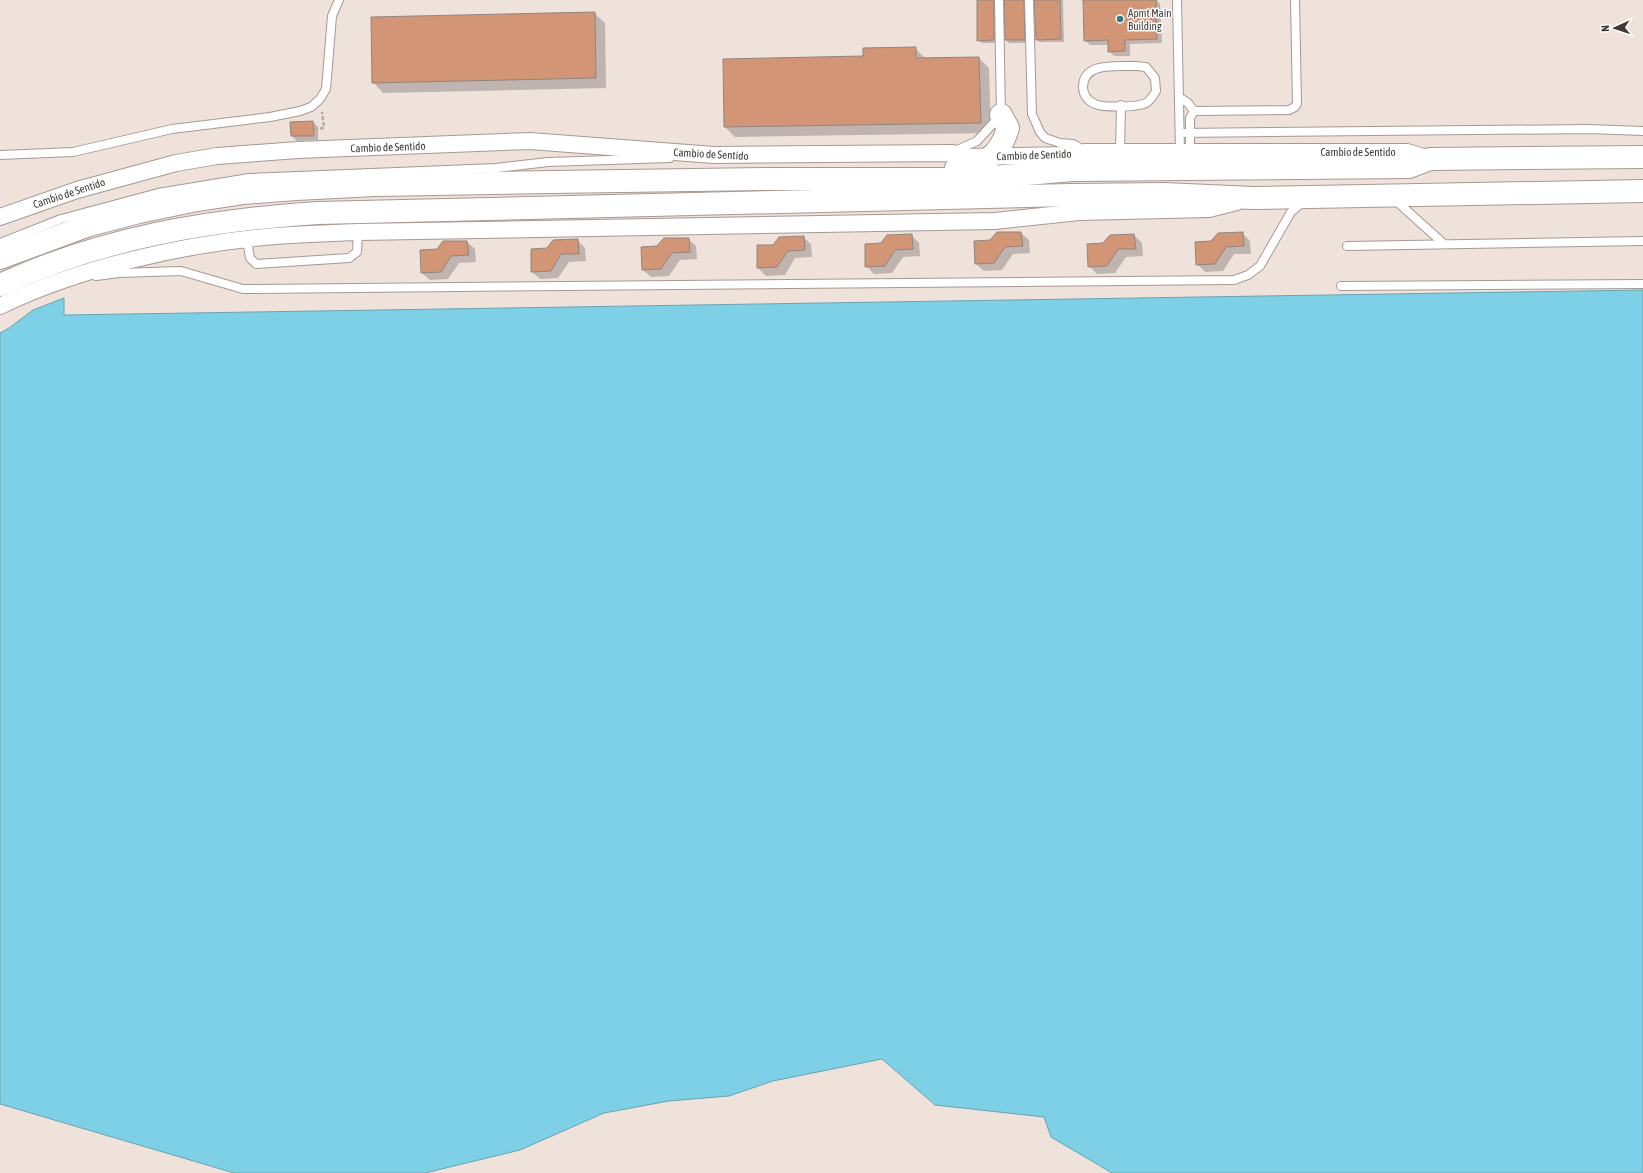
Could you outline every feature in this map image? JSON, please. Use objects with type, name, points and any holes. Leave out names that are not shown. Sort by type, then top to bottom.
[{"type":"main road","points":[[829,180],[869,170],[970,167],[982,164],[992,156],[1004,140],[1008,128],[1001,115]]},
{"type":"main road","points":[[0,258],[88,225],[192,201],[244,194],[374,185],[768,179],[970,179],[1072,170],[1409,167],[1430,159],[1643,157]]},
{"type":"main road","points":[[7,287],[60,261],[110,244],[213,222],[265,216],[372,210],[551,208],[1070,195],[1164,194],[1253,198],[1643,191]]},
{"type":"street","name":"Cambio de Sentido","points":[[0,216],[90,186],[176,163],[217,156],[298,150],[530,141],[714,156],[953,153],[965,157],[1068,155],[1086,152],[1407,152],[1430,159]]},
{"type":"street","points":[[0,306],[59,282],[114,265],[208,244],[276,236],[358,232],[995,222],[1079,212],[1209,209],[1253,198]]},
{"type":"lane","points":[[0,155],[73,152],[172,128],[270,117],[300,111],[311,107],[320,99],[326,89],[332,16],[339,0]]},
{"type":"lane","points":[[953,153],[977,141],[1001,115],[999,0]]},
{"type":"lane","points":[[1029,0],[1032,114],[1040,132],[1045,138],[1060,144],[1073,144],[1086,152]]},
{"type":"lane","points":[[1177,0],[1180,133],[1185,152]]},
{"type":"lane","points":[[1194,111],[1290,110],[1295,107],[1297,103],[1295,0]]},
{"type":"lane","points":[[1136,66],[1146,67],[1152,72],[1157,84],[1153,98],[1141,105],[1121,106],[1103,106],[1091,102],[1083,91],[1085,78],[1089,72],[1101,68],[1136,66]]},
{"type":"lane","points":[[1180,98],[1188,103],[1194,111]]},
{"type":"lane","points":[[1120,152],[1121,106]]},
{"type":"lane","points":[[1185,152],[1190,133],[1190,118],[1194,111]]},
{"type":"lane","points":[[1180,133],[1589,129],[1643,131]]},
{"type":"lane","points":[[0,243],[61,219],[158,193],[249,178],[496,168],[548,162],[714,156]]},
{"type":"lane","points":[[1390,195],[1444,244]]},
{"type":"lane","points":[[7,287],[59,282],[119,273],[182,271],[243,289],[1234,280],[1248,275],[1260,266],[1291,212],[1302,203],[1315,198],[1328,196]]},
{"type":"lane","points":[[238,241],[246,244],[249,249],[250,258],[256,264],[349,258],[357,252],[358,232]]},
{"type":"lane","points":[[1347,246],[1643,241]]},
{"type":"lane","points":[[1341,286],[1643,284]]},
{"type":"path","points":[[314,129],[324,128],[320,99]]},
{"type":"water","points":[[1643,290],[1643,1173],[1112,1173],[1051,1137],[1044,1117],[935,1105],[882,1059],[773,1081],[729,1096],[669,1101],[604,1113],[520,1150],[425,1173],[234,1173],[0,1104],[0,333],[33,310],[64,298],[64,315]]},
{"type":"building","points":[[977,0],[994,0],[994,40],[977,41]]},
{"type":"building","points":[[1004,0],[1024,0],[1025,40],[1005,40]]},
{"type":"building","points":[[1034,0],[1060,0],[1061,39],[1036,40]]},
{"type":"building","name":"Apmt Main Building","points":[[1083,0],[1156,0],[1157,39],[1125,40],[1125,51],[1108,52],[1108,40],[1084,41]]},
{"type":"building","points":[[595,12],[596,78],[372,83],[371,17]]},
{"type":"building","points":[[916,47],[916,58],[979,57],[981,123],[724,127],[723,59],[863,56],[863,48]]},
{"type":"building","points":[[313,121],[314,136],[291,136],[290,122]]},
{"type":"building","points":[[997,232],[1021,232],[1023,246],[1005,247],[994,263],[975,264],[974,241],[990,240]]},
{"type":"building","points":[[1243,232],[1244,246],[1226,247],[1215,264],[1196,265],[1195,242],[1211,241],[1218,233]]},
{"type":"building","points":[[912,234],[913,249],[895,250],[885,266],[865,267],[865,244],[881,243],[887,235]]},
{"type":"building","points":[[1134,234],[1136,249],[1118,249],[1107,266],[1088,267],[1087,244],[1103,243],[1110,235]]},
{"type":"building","points":[[804,236],[805,250],[788,251],[777,267],[757,268],[757,245],[773,245],[779,237]]},
{"type":"building","points":[[664,238],[689,238],[690,252],[672,253],[661,269],[642,270],[641,247],[657,246]]},
{"type":"building","points":[[578,239],[579,254],[561,254],[551,271],[531,272],[531,249],[547,248],[553,240]]},
{"type":"building","points":[[443,241],[467,241],[469,255],[451,256],[441,272],[421,273],[420,250],[437,249]]},
{"type":"place","name":"Apmt Main Building","points":[[1120,19]]}]
